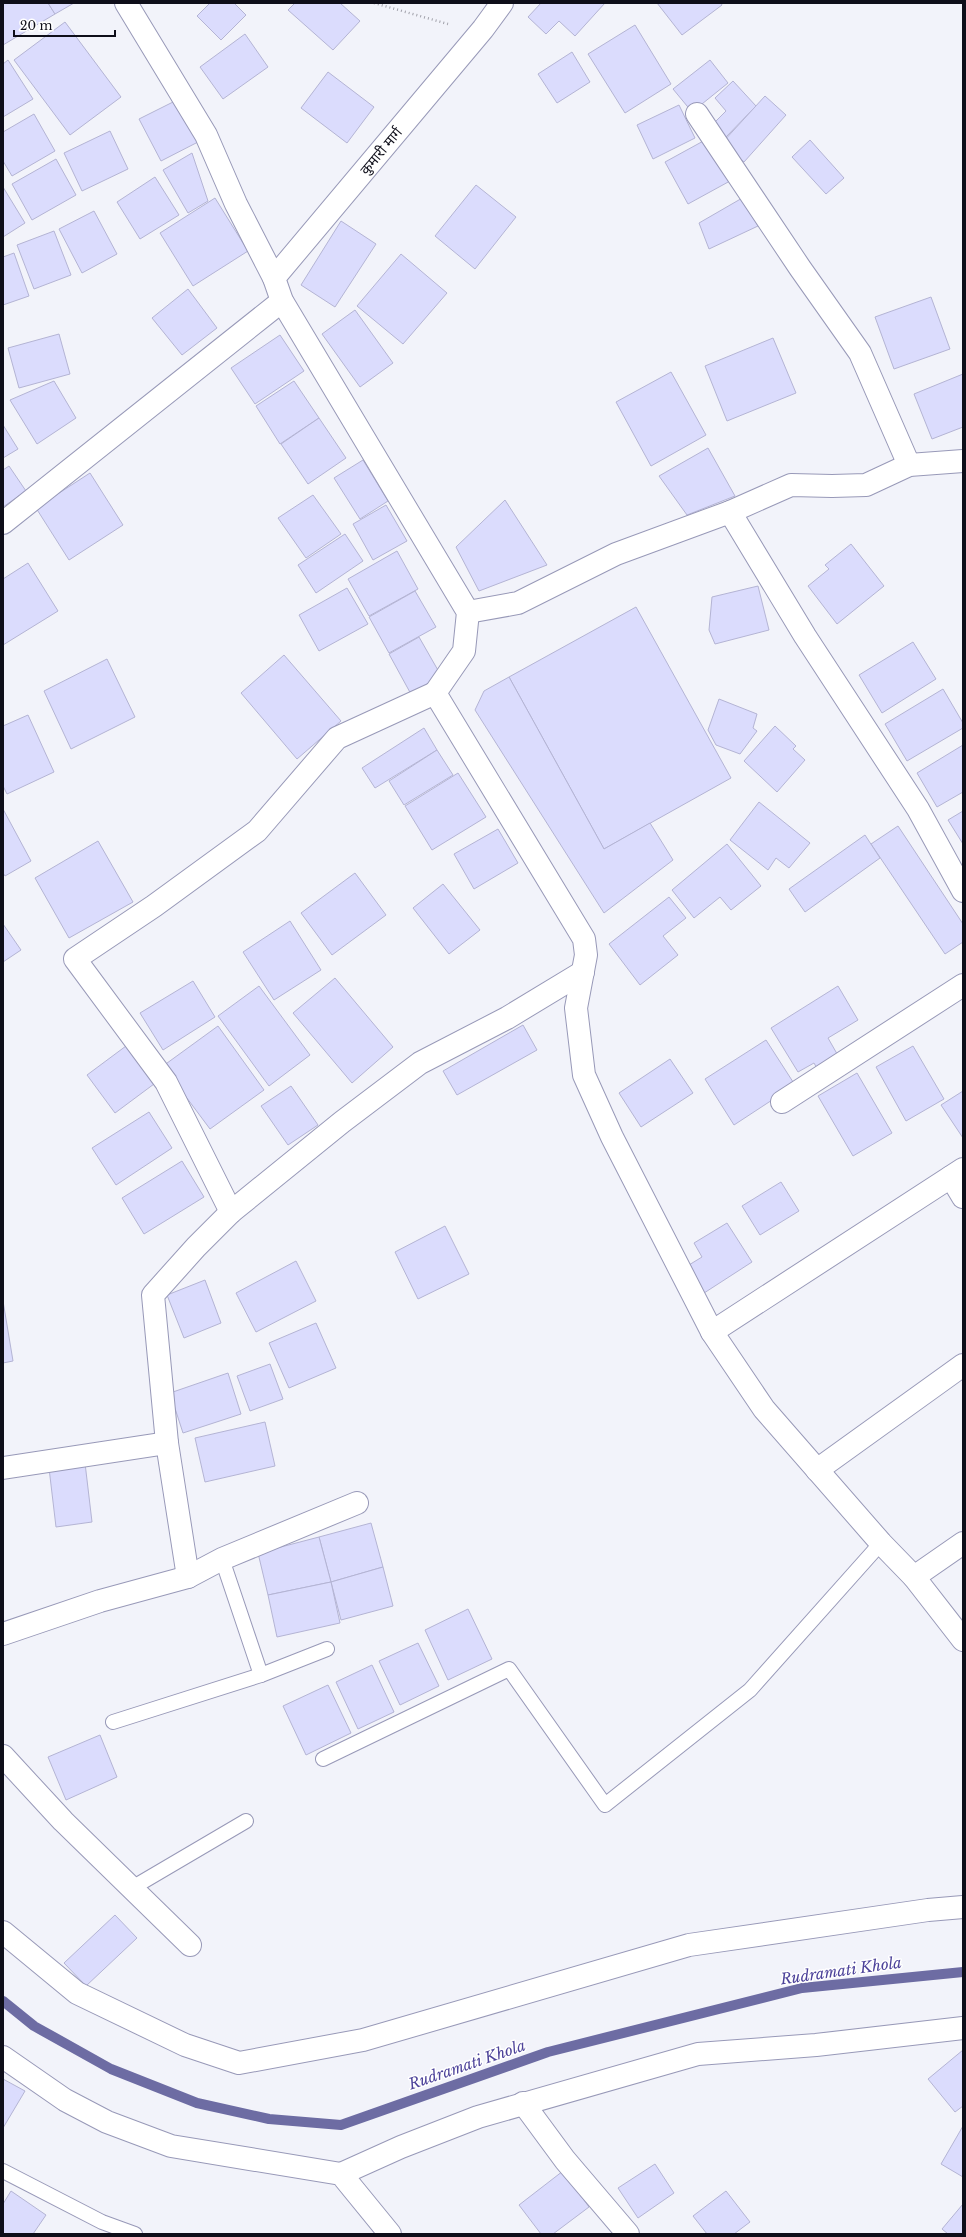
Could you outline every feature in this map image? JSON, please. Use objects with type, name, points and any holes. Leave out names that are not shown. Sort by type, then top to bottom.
[{"type":"street","points":[[126,3],[206,135],[236,204],[274,278],[282,302],[468,612],[464,651],[435,693],[337,738],[257,832],[154,906],[75,959],[166,1082],[231,1212]]},
{"type":"street","name":"कुमारी मार्ग","points":[[274,278],[483,29],[502,3]]},
{"type":"street","points":[[697,114],[800,268],[860,353],[910,465]]},
{"type":"street","points":[[3,524],[282,302]]},
{"type":"street","points":[[468,612],[518,603],[616,554],[730,512],[791,484],[832,486],[866,485],[910,465],[963,460]]},
{"type":"street","points":[[730,512],[806,636],[918,809],[963,891]]},
{"type":"street","points":[[435,693],[584,939],[586,955],[576,1008],[584,1075],[612,1137],[712,1332],[764,1409],[881,1543],[914,1577],[963,1640]]},
{"type":"street","points":[[188,1577],[166,1443],[153,1295],[196,1247],[231,1212],[342,1122],[420,1063],[508,1018],[583,972]]},
{"type":"street","points":[[782,1102],[963,985]]},
{"type":"street","points":[[712,1332],[957,1173],[963,1197]]},
{"type":"street","points":[[817,1470],[963,1365]]},
{"type":"street","points":[[3,1468],[166,1443]]},
{"type":"street","points":[[3,1634],[100,1601],[188,1577],[222,1559],[356,1503]]},
{"type":"street","points":[[914,1577],[963,1543]]},
{"type":"street","points":[[3,1756],[63,1821],[190,1945]]},
{"type":"street","points":[[3,1932],[77,1994],[185,2045],[239,2063],[363,2040],[689,1946],[928,1910],[963,1907]]},
{"type":"street","points":[[3,2057],[65,2100],[93,2115],[107,2122],[171,2146],[341,2174],[464,2122],[523,2102],[698,2054],[816,2046],[963,2028]]},
{"type":"street","points":[[523,2102],[565,2160],[628,2234]]},
{"type":"street","points":[[341,2174],[390,2234]]},
{"type":"lane","points":[[323,1758],[508,1669],[605,1806],[750,1690],[881,1543]]},
{"type":"lane","points":[[222,1559],[261,1675]]},
{"type":"lane","points":[[113,1722],[261,1675],[327,1649]]},
{"type":"lane","points":[[132,1888],[246,1821]]},
{"type":"lane","points":[[3,2171],[102,2222],[135,2234]]},
{"type":"path","points":[[374,3],[443,23],[480,27],[483,29]]},
{"type":"building","points":[[3,3],[48,3],[55,14],[3,45]]},
{"type":"building","points":[[48,3],[74,3],[55,14]]},
{"type":"building","points":[[210,3],[234,3],[246,15],[221,40],[197,16]]},
{"type":"building","points":[[295,3],[340,3],[360,21],[333,50],[288,10]]},
{"type":"building","points":[[541,3],[605,3],[575,36],[559,21],[546,34],[528,17]]},
{"type":"building","points":[[657,3],[721,3],[722,5],[682,35]]},
{"type":"building","points":[[65,22],[121,97],[70,135],[14,60]]},
{"type":"building","points":[[635,25],[671,84],[625,113],[588,54]]},
{"type":"building","points":[[245,34],[268,67],[223,99],[200,67]]},
{"type":"building","points":[[572,52],[590,82],[557,103],[538,74]]},
{"type":"building","points":[[8,60],[33,99],[3,117],[3,64]]},
{"type":"building","points":[[710,60],[728,83],[692,112],[673,89]]},
{"type":"building","points":[[328,72],[374,107],[347,143],[301,108]]},
{"type":"building","points":[[733,81],[756,106],[726,137],[713,124],[726,111],[715,98]]},
{"type":"building","points":[[765,96],[786,115],[744,162],[722,143]]},
{"type":"building","points":[[177,100],[198,142],[161,161],[139,119]]},
{"type":"building","points":[[679,105],[695,138],[653,159],[637,125]]},
{"type":"building","points":[[34,114],[55,151],[12,176],[3,161],[3,132]]},
{"type":"building","points":[[110,131],[128,169],[82,191],[64,153]]},
{"type":"building","points":[[707,139],[730,181],[688,204],[665,162]]},
{"type":"building","points":[[810,140],[844,178],[826,194],[792,157]]},
{"type":"building","points":[[192,153],[208,201],[188,213],[163,170]]},
{"type":"building","points":[[56,159],[76,195],[32,220],[12,184]]},
{"type":"building","points":[[155,177],[179,215],[140,239],[117,202]]},
{"type":"building","points":[[476,185],[516,217],[475,269],[435,236]]},
{"type":"building","points":[[3,187],[25,223],[3,237]]},
{"type":"building","points":[[744,197],[758,226],[709,249],[699,223]]},
{"type":"building","points":[[215,198],[248,251],[193,286],[160,233]]},
{"type":"building","points":[[94,211],[117,254],[82,273],[59,229]]},
{"type":"building","points":[[341,221],[376,244],[335,307],[301,285]]},
{"type":"building","points":[[54,231],[71,275],[34,289],[17,245]]},
{"type":"building","points":[[14,253],[29,296],[3,305],[3,257]]},
{"type":"building","points":[[401,254],[447,293],[403,344],[357,306]]},
{"type":"building","points":[[188,289],[217,328],[182,355],[152,318]]},
{"type":"building","points":[[931,297],[950,349],[894,369],[875,317]]},
{"type":"building","points":[[355,310],[393,363],[360,387],[322,334]]},
{"type":"building","points":[[59,334],[70,374],[19,388],[8,348]]},
{"type":"building","points":[[280,335],[304,371],[255,404],[231,368]]},
{"type":"building","points":[[773,338],[796,393],[727,421],[705,366]]},
{"type":"building","points":[[671,372],[706,435],[651,466],[616,402]]},
{"type":"building","points":[[963,374],[963,427],[932,439],[914,394]]},
{"type":"building","points":[[54,381],[76,418],[37,444],[10,400]]},
{"type":"building","points":[[294,381],[319,418],[280,444],[256,406]]},
{"type":"building","points":[[319,418],[346,458],[308,484],[281,444]]},
{"type":"building","points":[[3,425],[18,449],[3,458]]},
{"type":"building","points":[[708,448],[735,496],[687,515],[659,476]]},
{"type":"building","points":[[363,460],[388,501],[360,519],[334,478]]},
{"type":"building","points":[[9,466],[26,491],[3,507],[3,470]]},
{"type":"building","points":[[90,473],[123,525],[69,560],[36,508]]},
{"type":"building","points":[[313,495],[341,534],[306,558],[278,518]]},
{"type":"building","points":[[505,500],[547,565],[479,591],[456,547]]},
{"type":"building","points":[[386,505],[407,541],[373,560],[353,524]]},
{"type":"building","points":[[345,534],[363,561],[316,593],[298,565]]},
{"type":"building","points":[[851,544],[884,586],[837,624],[808,586],[829,569],[825,565]]},
{"type":"building","points":[[397,551],[418,589],[369,616],[348,579]]},
{"type":"building","points":[[28,563],[58,611],[3,645],[3,579]]},
{"type":"building","points":[[758,586],[769,630],[715,644],[709,630],[712,597]]},
{"type":"building","points":[[347,588],[368,624],[319,651],[299,615]]},
{"type":"building","points":[[415,591],[436,627],[389,653],[369,617]]},
{"type":"building","points":[[636,607],[731,778],[604,849],[509,677]]},
{"type":"building","points":[[419,637],[443,679],[412,696],[389,654]]},
{"type":"building","points":[[913,642],[936,679],[882,713],[859,675]]},
{"type":"building","points":[[284,655],[341,721],[297,759],[241,693]]},
{"type":"building","points":[[107,659],[135,717],[71,749],[44,691]]},
{"type":"building","points":[[509,677],[604,849],[650,823],[673,860],[604,913],[475,710],[484,691]]},
{"type":"building","points":[[943,689],[963,723],[963,728],[907,761],[885,724]]},
{"type":"building","points":[[719,699],[757,714],[753,728],[757,731],[740,754],[716,745],[708,730]]},
{"type":"building","points":[[28,715],[54,772],[7,794],[3,786],[3,726]]},
{"type":"building","points":[[775,726],[796,746],[793,749],[805,760],[777,792],[744,761]]},
{"type":"building","points":[[424,728],[437,750],[375,788],[362,768]]},
{"type":"building","points":[[963,745],[963,792],[937,807],[917,773]]},
{"type":"building","points":[[437,750],[453,775],[404,805],[389,781]]},
{"type":"building","points":[[458,773],[486,817],[432,850],[405,806]]},
{"type":"building","points":[[759,802],[810,843],[789,868],[776,858],[768,870],[730,840]]},
{"type":"building","points":[[3,809],[31,861],[5,876],[3,873]]},
{"type":"building","points":[[963,811],[963,844],[948,820]]},
{"type":"building","points":[[898,826],[963,924],[963,942],[945,954],[871,844]]},
{"type":"building","points":[[498,829],[518,863],[474,889],[454,854]]},
{"type":"building","points":[[865,835],[880,858],[805,912],[789,889]]},
{"type":"building","points":[[98,841],[133,902],[69,938],[35,878]]},
{"type":"building","points":[[727,844],[761,886],[731,910],[720,897],[694,918],[672,890]]},
{"type":"building","points":[[355,873],[386,915],[332,955],[301,913]]},
{"type":"building","points":[[443,884],[480,930],[449,954],[413,908]]},
{"type":"building","points":[[669,897],[686,918],[663,936],[678,955],[640,985],[609,944]]},
{"type":"building","points":[[290,921],[321,970],[274,1000],[243,952]]},
{"type":"building","points":[[3,924],[21,950],[3,962]]},
{"type":"building","points":[[335,978],[393,1047],[352,1083],[293,1013]]},
{"type":"building","points":[[193,981],[215,1017],[163,1050],[140,1013]]},
{"type":"building","points":[[259,986],[310,1055],[269,1086],[218,1016]]},
{"type":"building","points":[[838,986],[858,1020],[828,1038],[840,1059],[819,1072],[814,1063],[798,1072],[771,1028]]},
{"type":"building","points":[[523,1025],[537,1050],[457,1095],[443,1071]]},
{"type":"building","points":[[218,1026],[264,1090],[210,1129],[163,1066]]},
{"type":"building","points":[[766,1040],[795,1085],[734,1125],[705,1079]]},
{"type":"building","points":[[126,1046],[154,1084],[115,1113],[87,1075]]},
{"type":"building","points":[[913,1046],[944,1099],[906,1121],[876,1067]]},
{"type":"building","points":[[670,1059],[693,1093],[641,1127],[619,1093]]},
{"type":"building","points":[[857,1073],[892,1133],[853,1156],[818,1096]]},
{"type":"building","points":[[291,1086],[318,1125],[288,1145],[261,1106]]},
{"type":"building","points":[[963,1091],[963,1138],[941,1105]]},
{"type":"building","points":[[149,1112],[172,1148],[116,1185],[92,1148]]},
{"type":"building","points":[[182,1161],[204,1197],[144,1234],[122,1198]]},
{"type":"building","points":[[781,1182],[799,1211],[760,1235],[742,1206]]},
{"type":"building","points":[[727,1223],[752,1262],[701,1295],[684,1268],[702,1257],[694,1243]]},
{"type":"building","points":[[445,1226],[469,1274],[418,1299],[395,1252]]},
{"type":"building","points":[[296,1261],[316,1301],[256,1332],[236,1293]]},
{"type":"building","points":[[205,1280],[221,1323],[184,1338],[167,1295]]},
{"type":"building","points":[[3,1301],[13,1361],[3,1363]]},
{"type":"building","points":[[316,1323],[336,1368],[289,1388],[269,1343]]},
{"type":"building","points":[[270,1364],[283,1399],[250,1411],[237,1376]]},
{"type":"building","points":[[228,1373],[241,1414],[183,1433],[170,1393]]},
{"type":"building","points":[[265,1422],[275,1466],[205,1482],[195,1438]]},
{"type":"building","points":[[85,1463],[92,1522],[56,1527],[49,1468]]},
{"type":"building","points":[[371,1523],[383,1567],[331,1582],[319,1537]]},
{"type":"building","points":[[319,1537],[331,1582],[268,1595],[258,1553]]},
{"type":"building","points":[[383,1567],[393,1606],[341,1620],[331,1582]]},
{"type":"building","points":[[331,1582],[340,1623],[277,1637],[268,1595]]},
{"type":"building","points":[[468,1609],[492,1659],[448,1680],[425,1630]]},
{"type":"building","points":[[418,1643],[439,1686],[400,1705],[379,1661]]},
{"type":"building","points":[[372,1665],[394,1712],[358,1729],[336,1682]]},
{"type":"building","points":[[328,1685],[351,1733],[306,1755],[283,1706]]},
{"type":"building","points":[[100,1735],[117,1777],[66,1800],[48,1757]]},
{"type":"building","points":[[115,1915],[137,1938],[86,1986],[64,1963]]},
{"type":"building","points":[[963,2050],[963,2106],[955,2112],[928,2079]]},
{"type":"building","points":[[3,2079],[25,2091],[3,2128]]},
{"type":"building","points":[[963,2126],[963,2177],[941,2164]]},
{"type":"building","points":[[655,2164],[674,2193],[638,2218],[618,2188]]},
{"type":"building","points":[[563,2171],[589,2207],[553,2234],[541,2234],[519,2205]]},
{"type":"building","points":[[11,2191],[46,2215],[33,2234],[3,2234],[3,2204]]},
{"type":"building","points":[[726,2191],[750,2222],[734,2234],[707,2234],[693,2216]]},
{"type":"building","points":[[963,2204],[963,2234],[948,2234],[942,2229]]},
{"type":"waterway","name":"Rudramati Khola","points":[[3,2001],[34,2026],[111,2069],[197,2103],[269,2119],[341,2125],[548,2052],[802,1988],[963,1972]]}]
